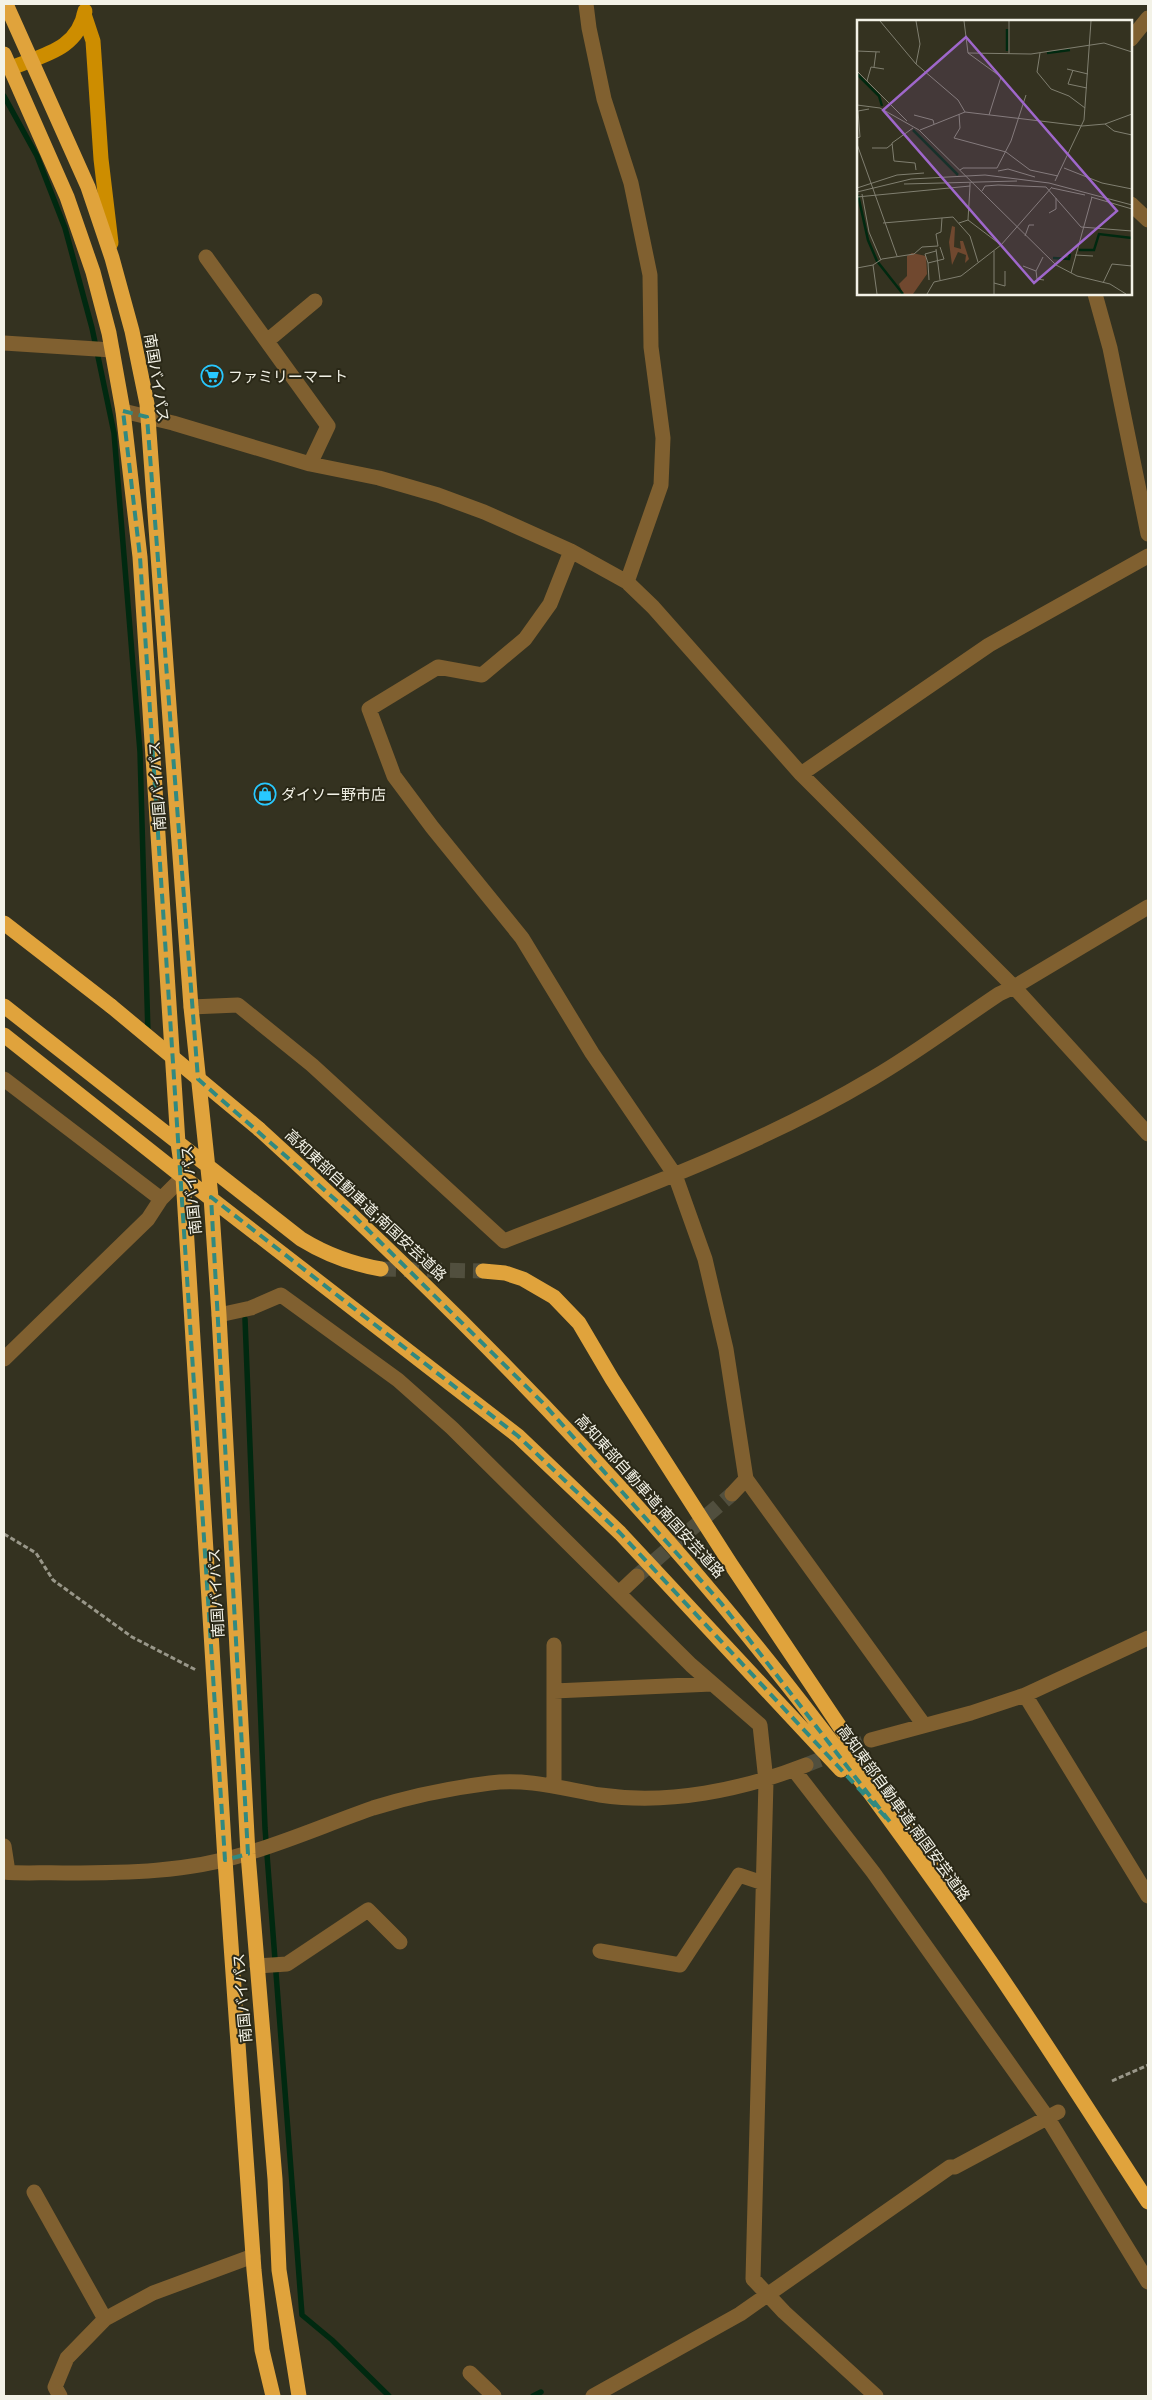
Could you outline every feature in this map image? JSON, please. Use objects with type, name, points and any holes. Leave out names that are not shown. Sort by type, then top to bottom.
[{"type":"highway","name":"南国バイパス","points":[[6,4],[88,187],[112,258],[132,331],[146,404],[192,1007],[206,1165],[211,1198],[260,1849],[257,1966],[274,2179],[279,2270],[300,2396]]},
{"type":"highway","name":"南国バイパス","points":[[4,54],[67,197],[93,272],[109,333],[106,350],[123,411],[140,557],[178,1142],[183,1177],[253,2256],[262,2350],[273,2396]]},
{"type":"highway","name":"高知東部自動車道;南国安芸道路","points":[[4,923],[111,1006],[259,1129],[354,1216],[543,1403],[640,1509],[721,1603],[800,1702],[890,1822],[990,1961],[1148,2202]]},
{"type":"highway","points":[[4,1006],[301,1239],[321,1252],[342,1261],[381,1269]]},
{"type":"highway","points":[[4,1035],[183,1177],[518,1436],[620,1533],[890,1822]]},
{"type":"highway","points":[[482,1271],[504,1273],[523,1279],[554,1297],[579,1323],[612,1379],[730,1562],[931,1861],[990,1961]]},
{"type":"main road","points":[[11,68],[58,49],[75,37],[84,9]]},
{"type":"main road","points":[[84,9],[93,41],[101,159],[112,258]]},
{"type":"street","points":[[586,4],[589,28],[604,99],[631,183],[650,275],[651,347],[663,438],[661,485],[627,582]]},
{"type":"street","points":[[1132,38],[1148,18]]},
{"type":"street","points":[[1132,205],[1148,220]]},
{"type":"street","points":[[206,257],[328,426],[310,464]]},
{"type":"street","points":[[1095,295],[1110,348],[1148,534]]},
{"type":"street","points":[[266,340],[315,301]]},
{"type":"street","points":[[4,343],[106,350]]},
{"type":"street","points":[[123,411],[173,423],[310,464],[379,478],[438,495],[484,512],[571,551],[627,582],[653,607],[801,774],[1014,988],[1148,1134]]},
{"type":"street","points":[[571,551],[550,604],[526,639],[482,675],[438,667],[369,709],[394,776],[432,827],[522,938],[592,1053],[676,1175],[705,1259],[742,1444],[746,1479],[924,1725]]},
{"type":"street","points":[[801,774],[989,645],[1148,556]]},
{"type":"street","points":[[192,1007],[238,1005],[312,1065],[504,1241],[676,1175],[794,1120],[874,1078],[999,994],[1014,988],[1148,907]]},
{"type":"street","points":[[4,1078],[161,1199]]},
{"type":"street","points":[[4,1359],[148,1219],[161,1199],[183,1177]]},
{"type":"street","points":[[220,1315],[251,1308],[281,1296],[398,1380],[452,1428],[712,1684],[760,1725],[766,1781],[753,2279],[876,2396]]},
{"type":"street","points":[[732,1494],[746,1479]]},
{"type":"street","points":[[618,1593],[637,1576]]},
{"type":"street","points":[[872,1740],[1025,1695],[1148,1638]]},
{"type":"street","points":[[554,1645],[554,1786]]},
{"type":"street","points":[[554,1691],[712,1684]]},
{"type":"street","points":[[1025,1695],[1148,1896]]},
{"type":"street","points":[[4,1846],[6,1872],[101,1873],[189,1867],[226,1860],[374,1808],[456,1788],[526,1782],[602,1795],[641,1797],[699,1794],[766,1781],[800,1768],[873,1872],[1052,2115],[1148,2282]]},
{"type":"street","points":[[600,1951],[680,1965],[739,1876],[763,1883]]},
{"type":"street","points":[[257,1966],[287,1964],[368,1910],[400,1942]]},
{"type":"street","points":[[592,2396],[740,2314],[950,2168],[1052,2115]]},
{"type":"street","points":[[34,2192],[105,2319]]},
{"type":"street","points":[[60,2396],[55,2387],[67,2358],[105,2319],[153,2293],[253,2256]]},
{"type":"street","points":[[470,2373],[494,2396]]},
{"type":"path","points":[[4,1534],[36,1553],[53,1580],[132,1637],[215,1679]]},
{"type":"path","points":[[1112,2081],[1148,2065]]},
{"type":"highlighted area","points":[[123,411],[147,417],[198,1079],[354,1216],[543,1403],[721,1603],[890,1822],[620,1533],[518,1436],[211,1197],[248,1854],[225,1860],[140,557]]},
{"type":"waterway","points":[[4,96],[37,156],[65,228],[92,328],[114,433],[140,752],[148,1035]]},
{"type":"waterway","points":[[245,1319],[265,1828],[302,2315],[332,2340],[389,2396]]},
{"type":"waterway","points":[[533,2396],[541,2392]]},
{"type":"tunnel","points":[[381,1269],[483,1271]]},
{"type":"tunnel","points":[[637,1576],[732,1494]]},
{"type":"tunnel","points":[[806,1765],[871,1740]]},
{"type":"place","name":"ファミリーマート","points":[[212,376]]},
{"type":"place","name":"ダイソー野市店","points":[[265,794]]}]
